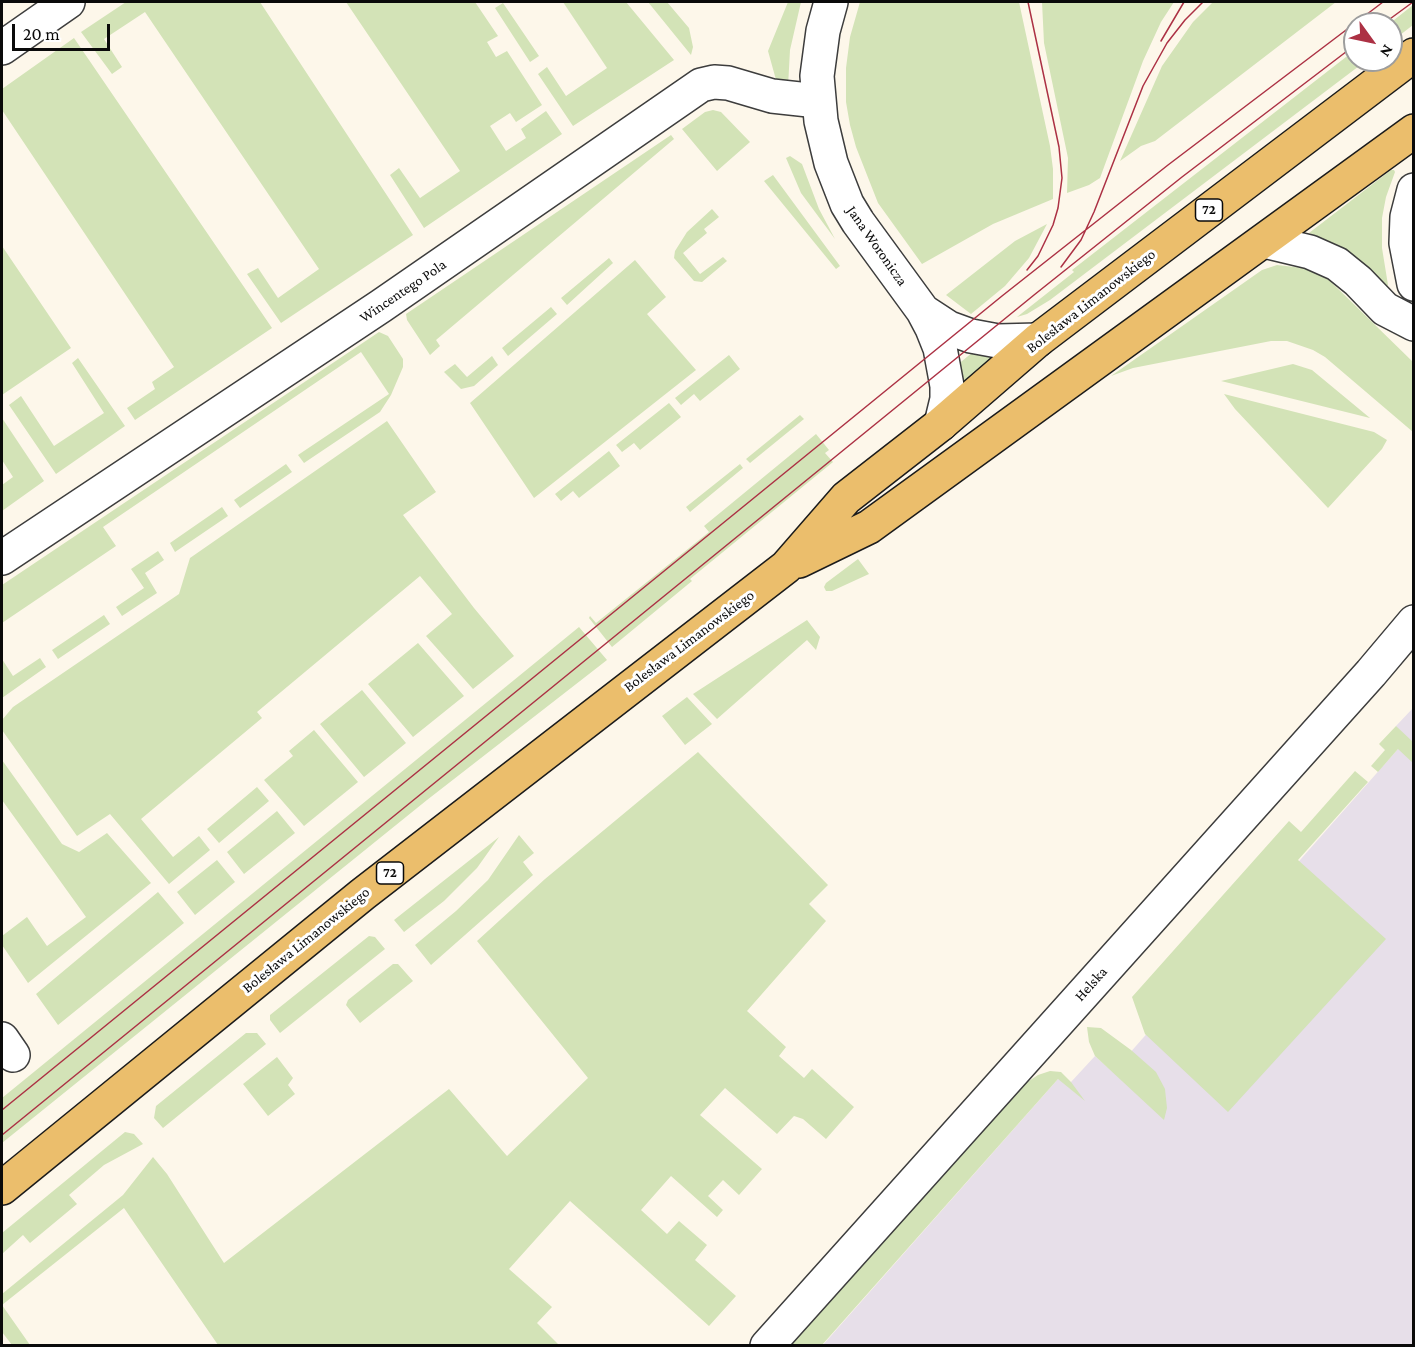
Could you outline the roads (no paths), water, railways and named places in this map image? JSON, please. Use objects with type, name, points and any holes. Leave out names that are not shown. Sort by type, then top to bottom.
[{"type":"main road","name":"Bolesława Limanowskiego","points":[[2,1188],[363,894],[786,567],[846,498],[941,424],[1038,340],[1413,55]]},
{"type":"main road","name":"Bolesława Limanowskiego","points":[[786,567],[869,527],[1413,131]]},
{"type":"street","points":[[2,48],[68,2]]},
{"type":"street","name":"Jana Woronicza","points":[[831,2],[819,51],[818,101],[831,163],[847,204],[869,239],[923,311]]},
{"type":"street","name":"Wincentego Pola","points":[[2,558],[381,306],[702,86],[714,82],[728,83],[772,96],[818,101]]},
{"type":"street","points":[[1413,190],[1407,217],[1406,243],[1413,284]]},
{"type":"street","points":[[1264,241],[1310,252],[1337,264],[1358,281],[1385,309],[1413,324]]},
{"type":"street","points":[[923,311],[949,328],[981,339],[1008,342],[1038,340]]},
{"type":"street","points":[[923,311],[940,348],[945,368],[947,399],[941,424]]},
{"type":"street","name":"Helska","points":[[767,1346],[1371,673],[1413,622]]},
{"type":"tram line","points":[[1027,270],[1038,256],[1053,225],[1062,178],[1059,147],[1028,2]]},
{"type":"tram line","points":[[1161,41],[1184,2]]},
{"type":"tram line","points":[[1061,267],[1081,240],[1094,212],[1143,86],[1167,43],[1203,2]]},
{"type":"tram line","points":[[2,1110],[1002,296],[1168,165],[1383,2]]},
{"type":"tram line","points":[[1399,12],[1413,2]]},
{"type":"tram line","points":[[2,1135],[1034,295],[1182,177],[1343,54]]}]
